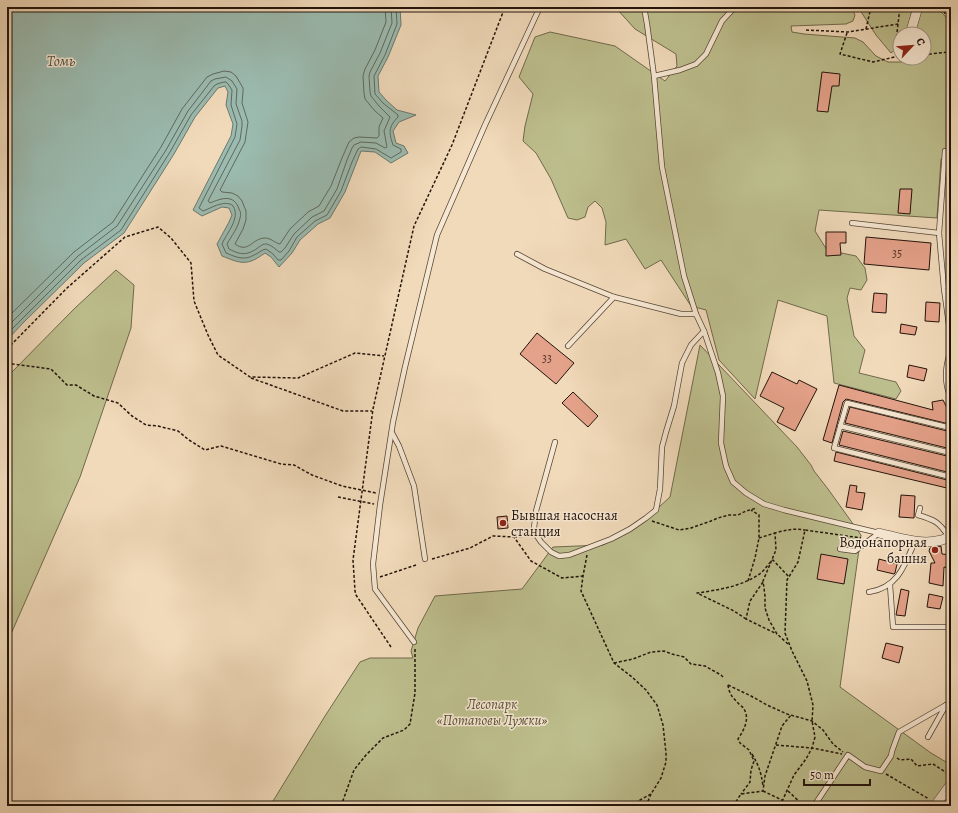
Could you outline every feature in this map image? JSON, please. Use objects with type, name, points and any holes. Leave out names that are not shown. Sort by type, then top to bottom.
[{"type":"street","points":[[912,26],[918,7]]},
{"type":"street","points":[[879,533],[915,541],[934,541],[950,537]]},
{"type":"street","points":[[936,805],[951,784]]},
{"type":"lane","points":[[414,642],[375,589],[374,579],[373,564],[380,505],[383,494],[393,422],[437,235],[485,125],[540,7]]},
{"type":"lane","points":[[644,7],[654,76],[662,167],[684,276],[696,314],[704,331],[718,373],[723,396],[721,443],[726,466],[733,482],[746,493],[764,504],[879,533]]},
{"type":"lane","points":[[654,76],[680,70],[696,64],[706,54],[722,21],[735,7]]},
{"type":"lane","points":[[945,151],[939,233],[944,289],[951,339]]},
{"type":"lane","points":[[852,223],[939,233]]},
{"type":"lane","points":[[517,254],[545,269],[614,297],[681,314],[696,314]]},
{"type":"lane","points":[[568,346],[614,297]]},
{"type":"lane","points":[[555,442],[536,511],[534,528],[541,542],[552,552],[559,556],[569,555],[610,539],[630,529],[646,518],[656,510],[660,489],[662,447],[674,406],[682,363],[691,345],[704,331]]},
{"type":"lane","points":[[951,350],[946,375],[947,386],[951,398]]},
{"type":"lane","points":[[951,428],[847,403],[834,448],[951,477]]},
{"type":"lane","points":[[840,426],[951,453]]},
{"type":"lane","points":[[392,433],[399,446],[414,486],[426,560]]},
{"type":"lane","points":[[920,508],[918,515],[933,520],[950,537]]},
{"type":"lane","points":[[840,549],[855,551],[879,533]]},
{"type":"lane","points":[[869,592],[875,592],[890,585],[897,578],[903,569],[915,541]]},
{"type":"lane","points":[[890,585],[894,627],[951,627]]},
{"type":"lane","points":[[928,737],[948,704]]},
{"type":"lane","points":[[814,806],[848,755],[865,767],[881,771],[891,756],[900,732],[948,704]]},
{"type":"path","points":[[391,647],[356,595],[355,591],[353,560],[372,411],[414,226],[452,145],[505,7]]},
{"type":"path","points":[[866,29],[871,7]]},
{"type":"path","points":[[806,30],[848,32],[898,24],[900,7]]},
{"type":"path","points":[[941,8],[951,23]]},
{"type":"path","points":[[848,32],[840,54],[873,62],[892,58]]},
{"type":"path","points":[[932,54],[951,52]]},
{"type":"path","points":[[7,349],[67,288],[125,237],[158,227],[171,238],[191,263],[194,301],[218,355],[250,378],[343,411],[372,411]]},
{"type":"path","points":[[250,378],[298,378],[356,353],[385,356]]},
{"type":"path","points":[[7,362],[51,369],[66,385],[76,385],[94,396],[118,403],[132,416],[146,425],[158,426],[178,431],[188,440],[205,450],[221,446],[281,464],[294,465],[312,475],[342,486],[383,494]]},
{"type":"path","points":[[338,497],[380,505]]},
{"type":"path","points":[[646,518],[649,521],[679,530],[692,528],[729,515],[738,515],[764,504]]},
{"type":"path","points":[[748,581],[759,538],[759,515],[751,510]]},
{"type":"path","points":[[759,538],[797,528],[871,539]]},
{"type":"path","points":[[780,806],[794,775],[812,748],[814,737],[812,721],[813,705],[807,681],[785,633],[787,580],[798,562],[805,530]]},
{"type":"path","points":[[746,619],[750,601],[763,581],[773,560],[776,550],[776,533]]},
{"type":"path","points":[[426,560],[470,548],[494,536],[537,536]]},
{"type":"path","points":[[514,537],[531,561],[562,578],[583,576]]},
{"type":"path","points":[[589,547],[581,592],[614,663],[646,690],[657,705],[663,725],[666,762],[661,778],[650,794],[646,806]]},
{"type":"path","points":[[773,560],[789,577]]},
{"type":"path","points":[[773,560],[762,572],[748,581],[728,588],[697,593],[734,610],[746,619],[777,634],[790,645]]},
{"type":"path","points":[[374,579],[416,565]]},
{"type":"path","points":[[763,581],[765,608],[768,620],[777,634]]},
{"type":"path","points":[[341,806],[354,770],[366,755],[384,738],[404,730],[410,724],[415,693],[416,649],[414,642]]},
{"type":"path","points":[[614,663],[633,659],[651,652],[664,651],[684,657],[691,664],[705,666],[723,677]]},
{"type":"path","points":[[763,790],[762,775],[759,765],[749,750],[740,743],[738,739],[743,732],[747,719],[744,709],[729,692],[728,685],[767,705],[791,715],[812,721],[823,730],[833,744],[848,755]]},
{"type":"path","points":[[763,790],[765,776],[782,726],[791,715]]},
{"type":"path","points":[[776,745],[812,748],[848,755]]},
{"type":"path","points":[[733,806],[750,782],[751,770],[754,761],[749,750]]},
{"type":"path","points":[[891,756],[900,760],[911,759],[917,766],[933,764],[951,776]]},
{"type":"path","points":[[881,771],[936,805]]},
{"type":"path","points":[[741,794],[763,790],[782,800]]},
{"type":"path","points":[[787,790],[804,806]]},
{"type":"path","points":[[629,806],[650,794]]},
{"type":"green space","points":[[582,7],[851,7],[855,15],[853,21],[846,24],[791,26],[792,32],[855,38],[863,42],[876,56],[888,62],[892,62],[892,66],[932,66],[932,26],[916,26],[916,24],[923,7],[936,7],[946,17],[951,33],[951,161],[941,159],[937,218],[819,210],[815,231],[827,250],[856,256],[865,268],[867,280],[861,290],[850,288],[847,298],[854,336],[865,350],[859,373],[896,382],[901,391],[896,399],[834,383],[827,316],[778,300],[755,399],[719,360],[706,310],[691,306],[661,260],[645,269],[626,239],[605,245],[606,222],[602,208],[595,201],[588,207],[585,217],[577,220],[568,218],[551,179],[536,153],[523,141],[533,94],[519,77],[535,37],[550,32],[615,46],[665,81],[677,66],[676,54],[635,29],[616,8],[586,9]]},
{"type":"green space","points":[[858,7],[913,7],[908,26],[892,26],[891,53],[876,35]]},
{"type":"green space","points":[[116,270],[134,285],[131,328],[80,477],[7,643],[7,377],[75,308]]},
{"type":"green space","name":"Лесопарк «Потаповы Лужки»","points":[[700,345],[797,447],[861,535],[840,687],[931,753],[951,765],[951,806],[270,806],[360,662],[370,658],[413,658],[411,651],[418,628],[435,596],[522,589],[553,547],[603,545],[637,527],[670,497]]},
{"type":"water","name":"Томь","points":[[7,7],[400,7],[401,25],[388,57],[378,76],[379,92],[386,100],[397,110],[416,115],[399,122],[393,131],[396,143],[404,146],[408,153],[391,163],[375,152],[361,151],[345,192],[330,218],[318,224],[300,240],[292,253],[279,267],[271,257],[265,253],[249,262],[235,261],[222,256],[217,244],[232,215],[229,208],[222,207],[202,216],[193,210],[231,136],[233,124],[226,105],[228,92],[225,86],[218,88],[195,117],[174,154],[124,233],[84,263],[7,340]]},
{"type":"building","points":[[822,72],[840,74],[839,86],[832,86],[828,112],[817,111]]},
{"type":"building","points":[[900,189],[912,189],[910,214],[898,213]]},
{"type":"building","points":[[826,232],[846,232],[846,243],[840,243],[841,255],[826,256]]},
{"type":"building","points":[[866,237],[931,243],[929,270],[864,264]]},
{"type":"building","points":[[874,293],[887,294],[886,313],[872,312]]},
{"type":"building","points":[[926,302],[940,303],[939,322],[925,321]]},
{"type":"building","points":[[901,324],[917,327],[915,335],[900,333]]},
{"type":"building","points":[[537,333],[574,363],[556,384],[520,354]]},
{"type":"building","points":[[909,365],[927,369],[924,381],[907,377]]},
{"type":"building","points":[[772,372],[797,384],[799,380],[817,389],[795,431],[777,422],[784,408],[760,396]]},
{"type":"building","points":[[839,385],[933,410],[932,402],[943,400],[951,416],[949,424],[846,399],[843,402],[832,443],[823,440]]},
{"type":"building","points":[[573,392],[598,416],[588,427],[562,403]]},
{"type":"building","points":[[850,407],[951,432],[951,449],[845,423]]},
{"type":"building","points":[[843,431],[951,457],[951,473],[839,445]]},
{"type":"building","points":[[836,452],[951,481],[951,489],[834,461]]},
{"type":"building","points":[[850,485],[857,486],[856,492],[865,493],[862,510],[846,507]]},
{"type":"building","points":[[901,495],[915,496],[914,518],[899,517]]},
{"type":"building","name":"Бывшая насосная станция","points":[[507,516],[508,528],[498,529],[497,517]]},
{"type":"building","points":[[941,546],[942,554],[951,555],[949,568],[944,567],[943,586],[929,583],[931,563],[935,563],[929,551],[930,548]]},
{"type":"building","points":[[821,554],[848,559],[844,584],[817,579]]},
{"type":"building","points":[[879,559],[897,564],[895,573],[877,570]]},
{"type":"building","points":[[901,589],[909,591],[905,616],[896,615]]},
{"type":"building","points":[[929,594],[943,597],[940,609],[927,607]]},
{"type":"building","points":[[886,643],[903,647],[899,663],[882,658]]},
{"type":"place","name":"Бывшая насосная станция","points":[[503,523]]},
{"type":"place","name":"Водонапорная башня","points":[[935,550]]}]
